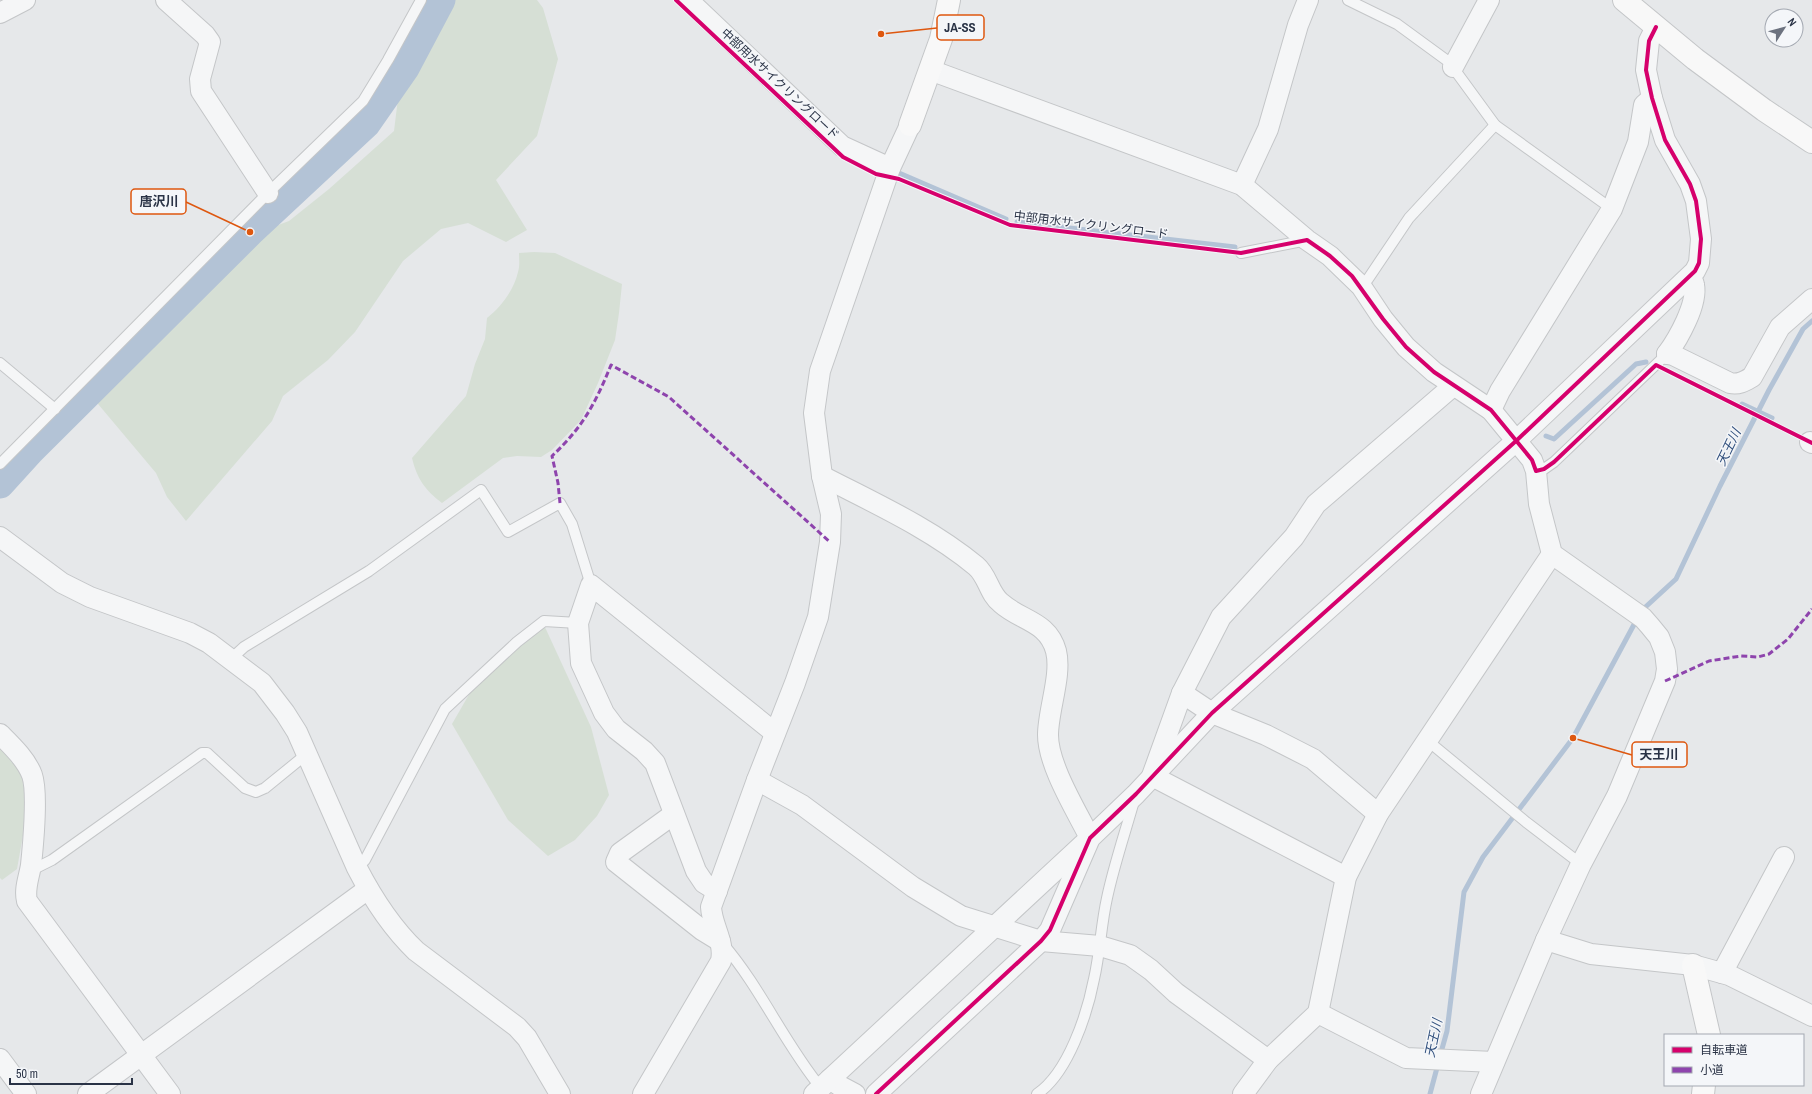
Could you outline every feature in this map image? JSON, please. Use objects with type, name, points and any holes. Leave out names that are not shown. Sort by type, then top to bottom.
[{"type":"street","points":[[0,13],[25,0]]},
{"type":"street","points":[[166,0],[205,34],[210,42],[200,79],[202,91],[268,193]]},
{"type":"street","points":[[688,0],[842,146],[890,168]]},
{"type":"street","points":[[643,1094],[721,961],[722,948],[711,918],[711,907],[756,780],[795,683],[818,616],[830,542],[831,514],[822,476],[814,413],[820,371],[890,168],[910,125],[941,39],[949,0]]},
{"type":"street","points":[[1242,185],[1268,129],[1298,25],[1308,0]]},
{"type":"street","points":[[1453,67],[1489,0]]},
{"type":"street","points":[[1624,0],[1726,83],[1812,142]]},
{"type":"street","points":[[822,1087],[1136,794],[1212,713],[1516,441],[1695,271],[1699,263],[1701,239],[1696,201],[1690,184],[1665,140],[1652,98],[1646,70],[1649,41],[1656,27]]},
{"type":"street","points":[[930,70],[1242,185],[1306,240],[1330,256],[1361,286],[1383,319],[1406,347],[1434,372],[1490,410],[1532,460],[1536,471],[1539,504],[1552,554],[1643,618],[1658,637],[1665,652],[1667,669],[1665,681],[1617,796],[1581,864],[1546,940],[1481,1094]]},
{"type":"street","points":[[1490,410],[1504,384],[1612,209],[1638,142],[1644,105],[1652,98]]},
{"type":"street","points":[[1690,276],[1694,285],[1694,300],[1681,334],[1667,354],[1673,355],[1730,383],[1736,384],[1744,382],[1752,377],[1780,327],[1812,299]]},
{"type":"street","points":[[1152,776],[1182,693],[1221,617],[1294,537],[1316,504],[1453,386]]},
{"type":"street","points":[[822,476],[913,523],[950,548],[983,572],[999,602],[1008,609],[1040,625],[1046,632],[1056,652],[1058,664],[1048,733],[1050,755],[1090,838],[1050,930],[876,1094]]},
{"type":"street","points":[[0,537],[62,583],[90,597],[190,633],[209,643],[262,683],[298,732],[358,868],[368,889],[386,917],[404,940],[416,951],[517,1027],[527,1038],[560,1094]]},
{"type":"street","points":[[1243,1094],[1268,1060],[1318,1013],[1346,877],[1378,814],[1552,554]]},
{"type":"street","points":[[717,891],[704,883],[696,871],[655,763],[644,751],[616,729],[604,713],[582,664],[578,623],[591,585],[775,733]]},
{"type":"street","points":[[1182,693],[1212,713],[1266,735],[1313,759],[1378,814]]},
{"type":"street","points":[[0,734],[16,751],[32,775],[35,794],[31,865],[25,893],[27,901],[142,1054],[170,1094]]},
{"type":"street","points":[[1152,776],[1346,877]]},
{"type":"street","points":[[756,780],[802,805],[912,887],[961,916],[1041,940],[1100,946],[1130,955],[1151,970],[1176,993],[1268,1060]]},
{"type":"street","points":[[674,814],[620,853],[616,862],[702,930],[720,941]]},
{"type":"street","points":[[1722,973],[1784,857]]},
{"type":"street","points":[[88,1094],[368,889]]},
{"type":"street","points":[[1546,940],[1591,954],[1693,966],[1722,973],[1729,975],[1812,1016]]},
{"type":"street","points":[[1693,966],[1709,1034]]},
{"type":"street","points":[[1318,1013],[1406,1058],[1494,1062]]},
{"type":"street","points":[[0,1059],[26,1094]]},
{"type":"street","points":[[822,1087],[840,1086],[855,1094]]},
{"type":"lane","points":[[0,464],[268,193],[363,101],[388,60],[421,0]]},
{"type":"lane","points":[[1348,0],[1397,24],[1449,62],[1495,125],[1612,209]]},
{"type":"lane","points":[[1361,286],[1368,279],[1409,218],[1495,125]]},
{"type":"lane","points":[[1241,253],[1306,240]]},
{"type":"lane","points":[[1536,471],[1554,462],[1667,354]]},
{"type":"lane","points":[[0,363],[55,409]]},
{"type":"lane","points":[[231,659],[244,648],[369,571],[481,490],[508,532],[560,503],[572,524],[591,585]]},
{"type":"lane","points":[[358,868],[365,860],[445,709],[517,642],[544,620],[578,623]]},
{"type":"lane","points":[[1428,741],[1526,822],[1581,864]]},
{"type":"lane","points":[[31,865],[38,867],[52,860],[202,753],[213,758],[245,788],[256,792],[265,788],[308,753]]},
{"type":"lane","points":[[1037,1094],[1061,1070],[1072,1049],[1094,980],[1106,898],[1136,794]]},
{"type":"lane","points":[[720,941],[756,990],[804,1068],[822,1087]]},
{"type":"shaded area","points":[[439,0],[537,0],[543,8],[558,59],[537,136],[496,180],[527,230],[506,242],[468,223],[441,229],[403,261],[355,332],[328,360],[283,396],[272,421],[186,521],[167,497],[156,473],[93,398],[163,318],[238,240],[289,221],[329,189],[394,131],[402,66]]},
{"type":"shaded area","points":[[519,253],[555,253],[622,284],[615,340],[581,420],[552,450],[541,457],[517,456],[503,458],[442,503],[422,484],[416,472],[412,458],[466,396],[475,364],[485,339],[487,318],[497,309],[510,292],[519,270]]},
{"type":"shaded area","points":[[544,625],[591,727],[609,795],[597,816],[575,840],[548,856],[508,820],[452,724],[471,691]]},
{"type":"shaded area","points":[[0,742],[29,783],[28,807],[17,869],[2,880],[0,878]]},
{"type":"waterway","points":[[0,484],[30,451],[250,232],[366,124],[405,68],[441,0]]},
{"type":"waterway","points":[[899,173],[1006,219]]},
{"type":"waterway","points":[[1017,222],[1235,247]]},
{"type":"waterway","name":"天王川","points":[[1640,612],[1676,579],[1720,486],[1769,390],[1803,329],[1812,321]]},
{"type":"waterway","points":[[1546,436],[1554,439],[1636,364],[1646,362]]},
{"type":"waterway","name":"天王川","points":[[1742,404],[1772,418]]},
{"type":"waterway","name":"天王川","points":[[1440,1056],[1447,1031],[1464,892],[1483,857],[1573,738],[1637,619]]},
{"type":"waterway","name":"天王川","points":[[1430,1094],[1438,1064]]},
{"type":"marked path","points":[[560,503],[558,483],[552,456],[580,425],[599,392],[611,365],[669,397],[830,542]]},
{"type":"marked path","points":[[1665,681],[1709,661],[1741,656],[1758,657],[1769,654],[1788,639],[1812,609]]},
{"type":"cycle path","name":"中部用水サイクリングロード","points":[[676,0],[843,157],[876,174],[899,179],[1010,225],[1241,253],[1307,240],[1330,256],[1352,276],[1383,319],[1406,347],[1434,372],[1491,410],[1532,460],[1536,471],[1544,469],[1554,462],[1656,365],[1812,443]]},
{"type":"cycle path","points":[[876,1094],[1041,941],[1050,930],[1090,838],[1136,794],[1212,713],[1516,441],[1695,271],[1699,263],[1701,239],[1696,201],[1690,184],[1665,140],[1652,98],[1646,70],[1649,41],[1656,27]]},
{"type":"place","name":"JA-SS","points":[[881,34]]},
{"type":"place","name":"唐沢川","points":[[250,232]]},
{"type":"place","name":"天王川","points":[[1573,738]]}]
